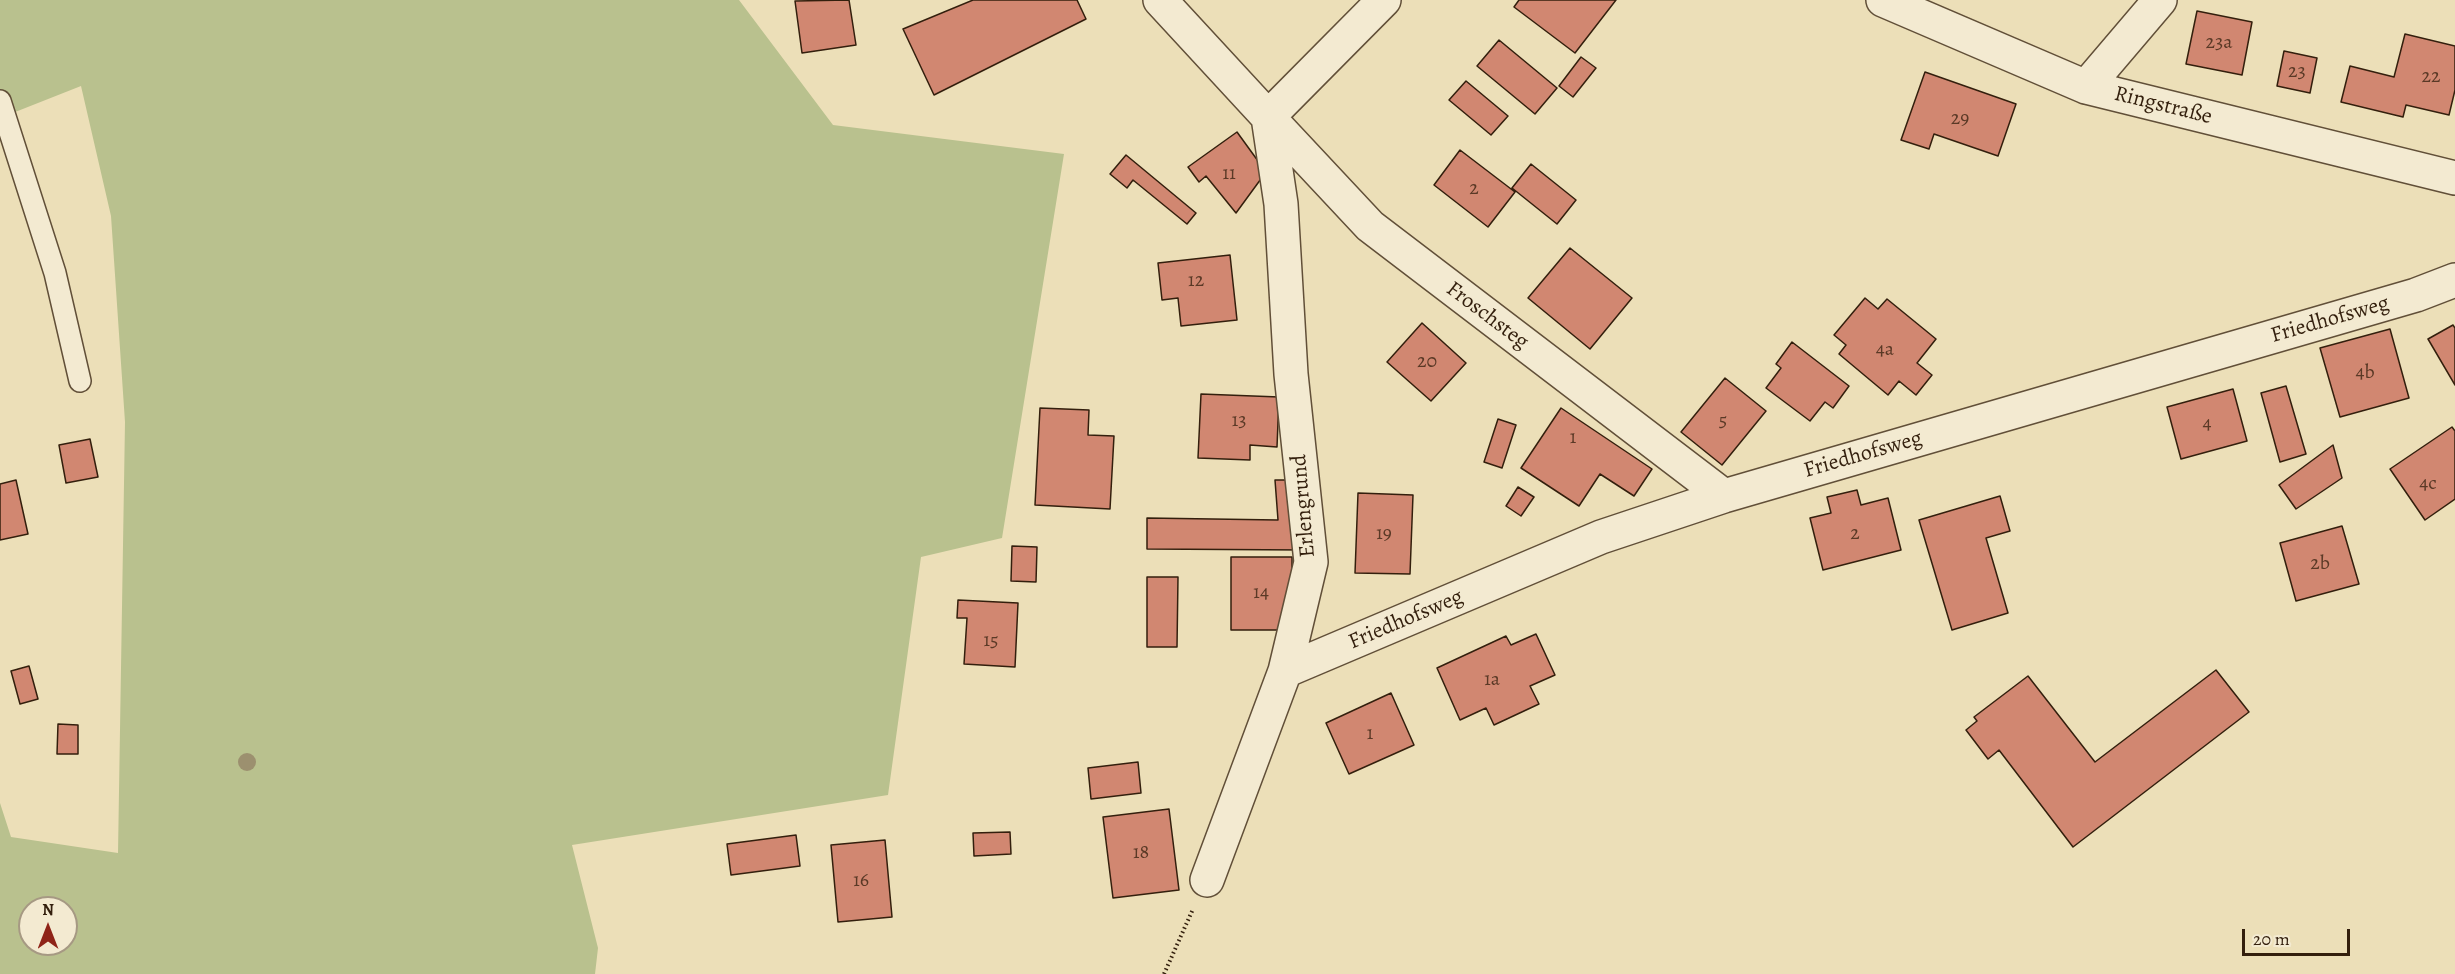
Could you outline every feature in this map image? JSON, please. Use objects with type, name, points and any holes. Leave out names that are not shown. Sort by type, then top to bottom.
[{"type":"street","points":[[1160,0],[1268,117],[1384,0]]},
{"type":"street","name":"Ringstraße","points":[[1883,0],[2086,87],[2455,178]]},
{"type":"street","points":[[2086,87],[2160,0]]},
{"type":"street","name":"Froschsteg","points":[[1268,117],[1370,226],[1724,496]]},
{"type":"street","name":"Erlengrund","points":[[1207,880],[1285,671],[1311,562],[1291,374],[1281,204],[1268,117]]},
{"type":"street","name":"Friedhofsweg","points":[[1285,671],[1601,537],[1724,496],[2416,295],[2455,280]]},
{"type":"lane","points":[[0,101],[55,273],[80,381]]},
{"type":"path","points":[[1164,974],[1207,880]]},
{"type":"green space","points":[[0,0],[739,0],[833,125],[1064,154],[1002,538],[921,557],[888,795],[572,845],[598,948],[595,974],[0,974],[0,803],[11,837],[118,853],[125,422],[111,216],[81,86],[0,118]]},
{"type":"building","points":[[849,0],[856,45],[802,53],[795,1]]},
{"type":"building","points":[[973,0],[1077,0],[1086,19],[934,95],[903,29]]},
{"type":"building","points":[[1519,0],[1616,0],[1575,53],[1514,7]]},
{"type":"building","points":[[2197,11],[2252,22],[2242,75],[2186,64]]},
{"type":"building","points":[[2405,34],[2455,46],[2455,90],[2449,115],[2406,105],[2403,117],[2341,102],[2350,66],[2394,77]]},
{"type":"building","points":[[1499,40],[1557,88],[1535,114],[1477,66]]},
{"type":"building","points":[[2284,51],[2317,58],[2310,93],[2277,86]]},
{"type":"building","points":[[1581,57],[1596,68],[1573,97],[1559,86]]},
{"type":"building","points":[[1925,72],[2016,104],[1998,156],[1934,134],[1929,149],[1901,140]]},
{"type":"building","points":[[1466,81],[1508,116],[1491,135],[1449,100]]},
{"type":"building","points":[[1237,132],[1266,172],[1236,213],[1206,176],[1199,182],[1188,167]]},
{"type":"building","points":[[1460,150],[1515,192],[1488,227],[1434,185]]},
{"type":"building","points":[[1126,155],[1196,213],[1187,224],[1133,180],[1127,188],[1110,174]]},
{"type":"building","points":[[1531,164],[1576,200],[1557,224],[1512,188]]},
{"type":"building","points":[[1570,248],[1632,298],[1590,349],[1528,298]]},
{"type":"building","points":[[1230,255],[1237,320],[1181,326],[1178,298],[1162,300],[1158,263]]},
{"type":"building","points":[[1865,298],[1878,309],[1887,299],[1936,339],[1917,363],[1932,375],[1916,395],[1899,381],[1888,395],[1839,354],[1846,345],[1834,335]]},
{"type":"building","points":[[1422,323],[1466,363],[1431,401],[1387,362]]},
{"type":"building","points":[[2453,325],[2455,328],[2455,385],[2428,339]]},
{"type":"building","points":[[2390,329],[2409,398],[2340,417],[2320,348]]},
{"type":"building","points":[[1792,342],[1849,386],[1833,408],[1825,402],[1810,421],[1766,388],[1781,368],[1776,364]]},
{"type":"building","points":[[1725,378],[1766,411],[1722,465],[1681,432]]},
{"type":"building","points":[[2286,386],[2306,454],[2280,462],[2261,393]]},
{"type":"building","points":[[2233,389],[2247,441],[2181,459],[2167,407]]},
{"type":"building","points":[[1201,394],[1279,397],[1277,447],[1250,445],[1250,460],[1198,458]]},
{"type":"building","points":[[1040,408],[1089,410],[1088,435],[1114,436],[1110,509],[1035,505]]},
{"type":"building","points":[[1561,408],[1652,469],[1634,496],[1600,474],[1579,506],[1521,468]]},
{"type":"building","points":[[1498,419],[1516,425],[1502,468],[1484,462]]},
{"type":"building","points":[[2452,427],[2455,431],[2455,499],[2425,520],[2390,469]]},
{"type":"building","points":[[90,439],[98,477],[66,483],[59,445]]},
{"type":"building","points":[[2333,445],[2342,478],[2296,509],[2279,485]]},
{"type":"building","points":[[16,480],[28,534],[0,540],[0,484]]},
{"type":"building","points":[[1275,480],[1298,480],[1305,550],[1147,549],[1147,518],[1278,520]]},
{"type":"building","points":[[1518,487],[1534,497],[1521,516],[1506,506]]},
{"type":"building","points":[[1857,490],[1861,505],[1888,498],[1901,550],[1823,570],[1810,518],[1831,513],[1827,497]]},
{"type":"building","points":[[1358,493],[1413,495],[1410,574],[1355,573]]},
{"type":"building","points":[[2000,496],[2010,531],[1986,538],[2008,613],[1952,630],[1919,520]]},
{"type":"building","points":[[2342,526],[2359,584],[2296,601],[2280,543]]},
{"type":"building","points":[[1012,546],[1037,547],[1036,582],[1011,581]]},
{"type":"building","points":[[1231,557],[1292,557],[1292,630],[1231,630]]},
{"type":"building","points":[[1147,577],[1178,577],[1177,647],[1147,647]]},
{"type":"building","points":[[958,600],[1018,603],[1015,667],[964,664],[967,618],[957,618]]},
{"type":"building","points":[[1536,634],[1555,675],[1530,686],[1539,704],[1494,725],[1486,708],[1460,720],[1437,668],[1506,636],[1511,645]]},
{"type":"building","points":[[29,666],[38,699],[20,704],[11,671]]},
{"type":"building","points":[[2216,670],[2249,712],[2073,847],[1999,750],[1988,759],[1966,730],[1977,721],[1974,717],[2028,676],[2095,762]]},
{"type":"building","points":[[1391,693],[1414,745],[1349,774],[1326,723]]},
{"type":"building","points":[[58,724],[78,725],[78,754],[57,754]]},
{"type":"building","points":[[1138,762],[1141,793],[1091,799],[1088,768]]},
{"type":"building","points":[[1169,809],[1179,890],[1113,898],[1103,817]]},
{"type":"building","points":[[1010,832],[1011,854],[974,856],[973,833]]},
{"type":"building","points":[[796,835],[800,866],[731,875],[727,844]]},
{"type":"building","points":[[885,840],[892,917],[838,922],[831,845]]}]
